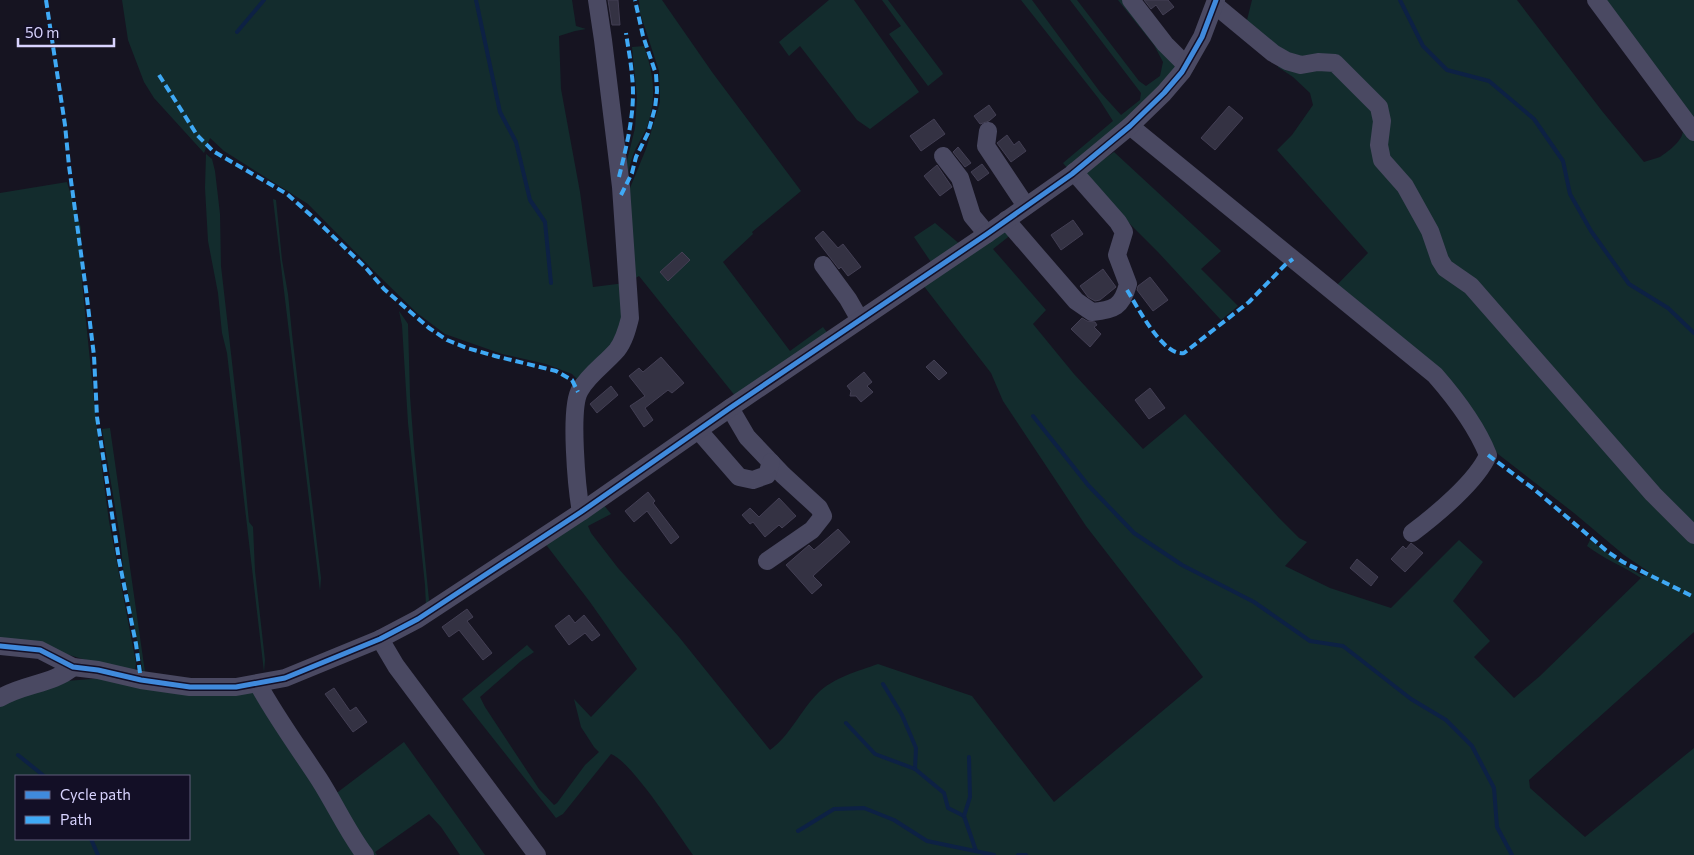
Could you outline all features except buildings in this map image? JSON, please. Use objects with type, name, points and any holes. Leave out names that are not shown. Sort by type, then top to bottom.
[{"type":"street","points":[[582,512],[578,498],[574,416],[576,397],[590,376],[618,350],[625,337],[630,318],[621,187],[597,0]]},
{"type":"street","points":[[1131,0],[1165,44],[1186,65]]},
{"type":"street","points":[[1596,0],[1694,132]]},
{"type":"street","points":[[0,646],[40,650],[73,666],[141,680],[190,687],[236,687],[285,678],[380,639],[418,619],[582,512],[730,408],[987,234],[1074,172],[1130,126],[1164,93],[1186,65],[1202,37],[1215,2],[1273,53],[1287,61],[1301,65],[1318,62],[1335,63],[1379,107],[1382,121],[1379,145],[1382,160],[1405,186],[1430,230],[1440,260],[1445,268],[1471,286],[1652,494],[1694,535]]},
{"type":"street","points":[[1130,126],[1435,375],[1456,399],[1483,442],[1488,455],[1483,466],[1438,513],[1412,533]]},
{"type":"street","points":[[988,131],[986,146],[1026,206]]},
{"type":"street","points":[[944,156],[960,178],[972,216],[987,234]]},
{"type":"street","points":[[1006,220],[1076,302],[1092,312],[1109,310],[1123,299],[1128,284],[1116,255],[1124,232],[1118,222],[1074,172]]},
{"type":"street","points":[[823,266],[860,320]]},
{"type":"street","points":[[730,408],[747,437],[819,508],[824,516],[812,530],[767,561]]},
{"type":"street","points":[[699,431],[739,477],[753,480],[767,475],[771,462]]},
{"type":"street","points":[[380,639],[396,666],[537,855]]},
{"type":"street","points":[[0,698],[65,674],[73,666]]},
{"type":"street","points":[[258,684],[365,855]]},
{"type":"green space","points":[[122,0],[572,0],[576,26],[586,29],[559,36],[561,89],[580,192],[593,287],[625,283],[619,341],[579,381],[572,374],[546,364],[502,354],[445,334],[417,313],[308,204],[224,151],[210,138],[204,153],[154,98],[144,82],[128,40]]},
{"type":"green space","points":[[639,0],[662,0],[712,72],[801,191],[752,232],[753,234],[723,262],[790,351],[823,327],[829,335],[736,397],[639,276],[632,280],[625,200],[646,149],[660,102],[659,71],[640,13]]},
{"type":"green space","points":[[829,0],[854,0],[919,92],[870,129],[857,120],[800,46],[789,56],[779,42]]},
{"type":"green space","points":[[882,0],[888,0],[942,72],[943,74],[928,86],[889,34],[901,26]]},
{"type":"green space","points":[[1021,0],[1032,0],[1100,92],[1121,115],[1140,100],[1141,93],[1070,0],[1077,0],[1139,81],[1146,86],[1160,76],[1163,62],[1154,45],[1118,0],[1124,0],[1178,67],[1165,85],[1069,170],[1063,163],[1113,121],[1099,99]]},
{"type":"green space","points":[[1252,0],[1517,0],[1602,111],[1644,162],[1660,157],[1679,141],[1683,129],[1587,0],[1592,0],[1694,136],[1694,632],[1529,780],[1530,788],[1585,837],[1694,748],[1694,855],[693,855],[631,770],[611,754],[563,814],[556,818],[462,699],[527,645],[534,652],[480,697],[539,789],[554,805],[585,765],[599,752],[581,727],[574,699],[591,717],[637,669],[590,602],[544,542],[603,504],[611,514],[588,526],[591,533],[618,568],[679,637],[770,750],[783,738],[812,700],[824,688],[846,676],[878,664],[972,696],[1054,802],[1203,677],[1086,526],[1003,401],[991,373],[923,285],[1004,228],[1012,234],[993,249],[1046,310],[1033,324],[1074,374],[1143,449],[1185,414],[1279,518],[1299,538],[1307,542],[1285,566],[1330,588],[1391,608],[1459,540],[1483,562],[1453,601],[1490,641],[1474,657],[1514,698],[1540,676],[1641,578],[1587,546],[1590,540],[1622,564],[1643,576],[1649,572],[1624,555],[1498,454],[1460,400],[1334,288],[1368,253],[1277,150],[1292,135],[1313,105],[1310,93],[1293,77],[1278,67],[1280,62],[1293,59],[1246,24]]},
{"type":"green space","points":[[1600,0],[1694,0],[1694,124]]},
{"type":"green space","points":[[644,46],[652,77],[652,106],[647,127],[635,151],[628,174],[625,169],[635,128],[637,98],[632,47]]},
{"type":"green space","points":[[1114,152],[1221,251],[1201,269],[1238,306],[1221,320],[1158,252],[1081,175]]},
{"type":"green space","points":[[206,154],[212,159],[215,171],[220,214],[221,266],[249,522],[253,527],[255,571],[265,660],[264,672],[227,353],[222,333],[218,293],[208,241],[205,188]]},
{"type":"green space","points":[[67,182],[81,228],[82,282],[98,439],[109,521],[136,663],[135,672],[96,663],[39,646],[0,641],[0,193]]},
{"type":"green space","points":[[273,199],[276,200],[282,260],[288,294],[321,578],[320,591]]},
{"type":"green space","points":[[935,223],[962,246],[933,265],[914,237]]},
{"type":"green space","points":[[399,311],[408,324],[410,396],[429,600],[426,606],[408,423],[402,325]]},
{"type":"green space","points":[[110,428],[145,672],[143,672],[123,568],[120,537],[102,429]]},
{"type":"green space","points":[[104,678],[257,689],[361,855],[0,855],[0,699],[66,681]]},
{"type":"green space","points":[[404,742],[485,855],[460,855],[441,827],[429,814],[375,852],[377,855],[368,855],[334,795]]},
{"type":"waterway","points":[[237,32],[264,0]]},
{"type":"waterway","points":[[476,0],[500,112],[516,142],[530,200],[545,222],[551,283]]},
{"type":"waterway","points":[[1400,0],[1423,46],[1447,70],[1489,81],[1534,119],[1563,161],[1570,194],[1591,231],[1629,284],[1668,308],[1694,333]]},
{"type":"waterway","points":[[1033,416],[1088,485],[1134,533],[1182,565],[1254,602],[1310,641],[1343,646],[1411,699],[1446,720],[1472,746],[1494,788],[1497,827],[1512,855]]},
{"type":"waterway","points":[[883,684],[902,715],[916,748],[915,769]]},
{"type":"waterway","points":[[846,723],[875,754],[915,769],[944,793],[948,808],[964,816],[976,851]]},
{"type":"waterway","points":[[18,755],[43,775]]},
{"type":"waterway","points":[[964,816],[970,797],[969,757]]},
{"type":"waterway","points":[[798,831],[834,809],[864,808],[894,820],[927,841],[994,855]]},
{"type":"waterway","points":[[91,840],[98,855]]},
{"type":"waterway","points":[[1018,855],[1026,855]]},
{"type":"marked path","points":[[46,0],[65,125],[86,290],[94,356],[97,417],[119,560],[136,644],[141,680]]},
{"type":"marked path","points":[[621,195],[648,133],[655,108],[657,91],[656,74],[643,36],[635,0]]},
{"type":"marked path","points":[[619,177],[630,127],[633,101],[632,71],[626,33]]},
{"type":"marked path","points":[[159,75],[197,135],[213,151],[287,194],[366,268],[384,289],[429,328],[447,340],[467,348],[556,371],[572,380],[578,392]]},
{"type":"marked path","points":[[1127,290],[1159,339],[1176,352],[1184,353],[1249,302],[1293,259]]},
{"type":"marked path","points":[[1488,455],[1535,490],[1608,552],[1623,562],[1694,597]]},
{"type":"cycle path","points":[[0,646],[40,650],[73,667],[98,670],[141,680],[190,687],[236,687],[285,678],[380,639],[418,619],[581,512],[1072,174],[1130,126],[1164,93],[1182,72],[1202,37],[1216,0]]}]
